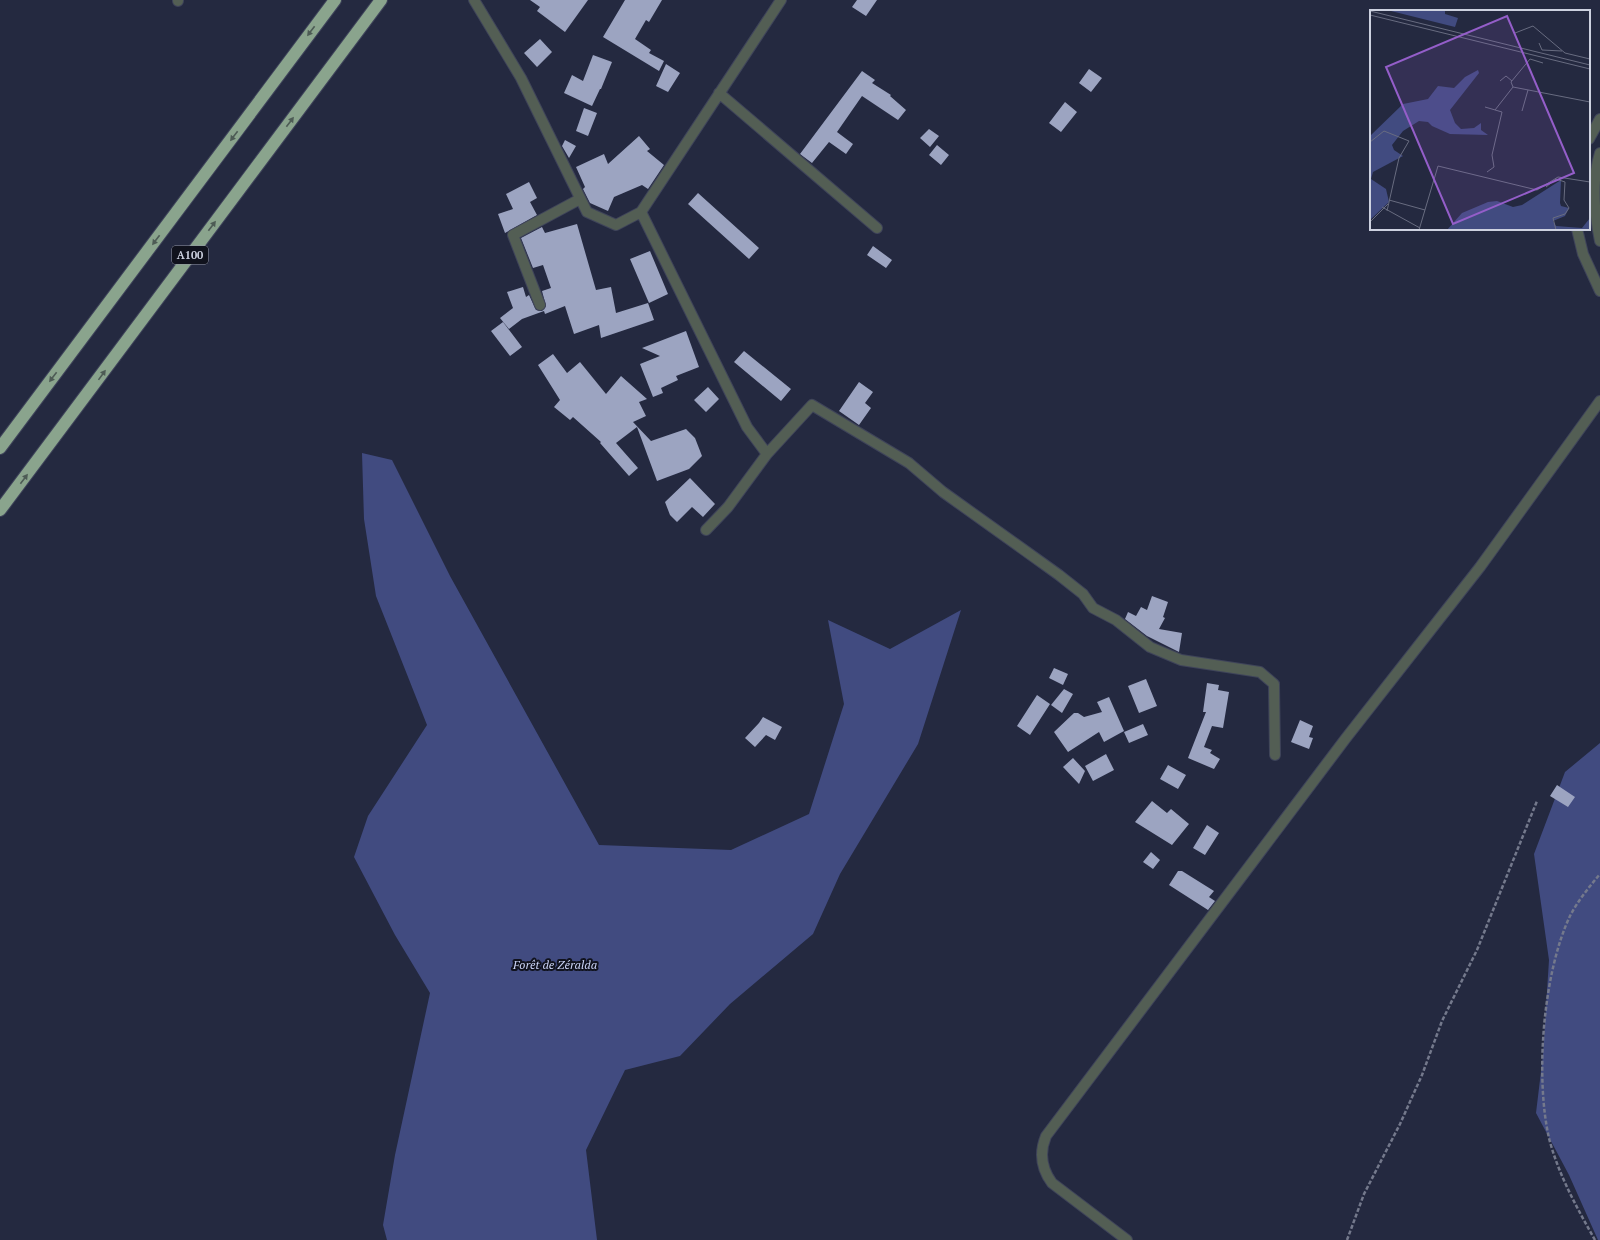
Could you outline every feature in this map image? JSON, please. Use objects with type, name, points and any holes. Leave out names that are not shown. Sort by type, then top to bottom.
[{"type":"highway","name":"A100","points":[[0,448],[334,0]]},
{"type":"highway","name":"A100","points":[[0,510],[381,0]]},
{"type":"street","points":[[474,0],[521,78],[587,212],[616,225],[641,212],[781,0]]},
{"type":"street","points":[[719,93],[877,228]]},
{"type":"street","points":[[1590,137],[1600,119]]},
{"type":"street","points":[[1600,153],[1594,178],[1595,213],[1600,241]]},
{"type":"street","points":[[540,305],[513,236],[580,199]]},
{"type":"street","points":[[641,212],[747,427],[766,454]]},
{"type":"street","points":[[1577,230],[1583,254],[1600,291]]},
{"type":"street","points":[[1127,1240],[1058,1188],[1050,1180],[1044,1169],[1041,1152],[1046,1136],[1346,738],[1476,573],[1600,401]]},
{"type":"street","points":[[706,530],[728,507],[766,454],[812,405],[909,463],[943,492],[1059,575],[1083,594],[1093,608],[1116,620],[1150,647],[1181,660],[1260,672],[1274,684],[1275,755]]},
{"type":"path","points":[[1346,1240],[1364,1194],[1400,1124],[1422,1075],[1442,1021],[1477,950],[1537,801]]},
{"type":"path","points":[[1595,1240],[1570,1194],[1556,1160],[1545,1116],[1543,1066],[1547,1003],[1553,969],[1562,937],[1571,915],[1583,895],[1600,874]]},
{"type":"green space","name":"Forêt de Zéralda","points":[[362,453],[392,460],[450,576],[599,845],[731,850],[809,814],[844,704],[828,620],[890,649],[961,610],[918,744],[840,874],[813,934],[730,1004],[680,1056],[625,1070],[586,1150],[597,1240],[387,1240],[383,1225],[395,1155],[430,993],[395,935],[354,857],[368,816],[427,725],[376,596],[364,519]]},
{"type":"green space","points":[[1600,743],[1600,1240],[1598,1240],[1569,1175],[1536,1113],[1543,1055],[1549,960],[1534,854],[1565,772]]},
{"type":"building","points":[[530,0],[588,0],[565,32],[537,11],[540,7]]},
{"type":"building","points":[[625,0],[662,0],[649,22],[646,20],[635,39],[651,50],[649,53],[664,61],[659,71],[603,37]]},
{"type":"building","points":[[857,0],[877,0],[866,16],[852,7]]},
{"type":"building","points":[[540,39],[552,52],[537,67],[524,53]]},
{"type":"building","points":[[593,55],[612,62],[592,106],[564,93],[572,75],[583,81]]},
{"type":"building","points":[[666,64],[680,73],[668,92],[656,86]]},
{"type":"building","points":[[1089,69],[1102,78],[1091,92],[1079,83]]},
{"type":"building","points":[[862,71],[875,80],[872,83],[891,95],[890,96],[906,110],[898,120],[862,96],[837,132],[853,144],[846,154],[829,142],[812,163],[800,154]]},
{"type":"building","points":[[1065,102],[1077,112],[1061,132],[1049,123]]},
{"type":"building","points":[[584,108],[597,113],[588,136],[576,131]]},
{"type":"building","points":[[929,129],[939,136],[930,147],[920,138]]},
{"type":"building","points":[[639,136],[650,149],[647,151],[664,165],[648,189],[642,185],[614,197],[608,211],[590,203],[583,189],[585,187],[576,167],[604,154],[608,164]]},
{"type":"building","points":[[565,140],[576,146],[569,158],[562,146]]},
{"type":"building","points":[[937,145],[949,155],[941,165],[929,155]]},
{"type":"building","points":[[529,182],[537,198],[530,202],[537,215],[505,233],[498,214],[513,209],[506,194]]},
{"type":"building","points":[[698,193],[759,248],[749,259],[688,204]]},
{"type":"building","points":[[577,224],[596,290],[611,287],[616,313],[648,303],[654,320],[601,338],[599,325],[574,334],[565,306],[545,314],[544,311],[522,319],[509,329],[500,318],[513,308],[507,292],[523,287],[526,297],[529,295],[536,310],[542,311],[546,306],[542,291],[551,288],[543,265],[533,268],[521,238],[542,227],[545,233]]},
{"type":"building","points":[[873,246],[892,260],[886,268],[867,255]]},
{"type":"building","points":[[650,251],[668,294],[649,303],[630,259]]},
{"type":"building","points":[[503,322],[522,347],[510,356],[491,331]]},
{"type":"building","points":[[686,331],[699,367],[676,376],[678,380],[661,388],[663,393],[653,397],[640,364],[660,356],[642,348]]},
{"type":"building","points":[[744,351],[791,389],[781,401],[734,362]]},
{"type":"building","points":[[553,354],[567,373],[580,362],[606,394],[621,376],[647,399],[639,402],[646,416],[633,422],[651,441],[686,429],[695,438],[702,456],[689,469],[657,481],[637,427],[616,443],[638,468],[629,476],[600,443],[601,442],[573,417],[570,420],[554,407],[560,400],[538,365]]},
{"type":"building","points":[[859,382],[873,392],[865,403],[871,408],[859,425],[839,411]]},
{"type":"building","points":[[708,387],[719,399],[706,412],[694,400]]},
{"type":"building","points":[[690,478],[715,504],[703,517],[692,507],[677,522],[670,515],[665,502]]},
{"type":"building","points":[[1152,596],[1168,602],[1163,617],[1165,618],[1159,629],[1182,633],[1179,652],[1147,636],[1125,619],[1128,612],[1136,616],[1141,607],[1147,610]]},
{"type":"building","points":[[1054,668],[1068,674],[1063,685],[1049,678]]},
{"type":"building","points":[[1146,679],[1157,706],[1139,713],[1128,686]]},
{"type":"building","points":[[1207,683],[1219,685],[1218,690],[1229,692],[1223,728],[1212,726],[1204,747],[1212,750],[1210,753],[1220,759],[1214,769],[1188,758],[1206,712],[1203,712]]},
{"type":"building","points":[[1064,689],[1073,694],[1062,713],[1051,705]]},
{"type":"building","points":[[1037,695],[1050,704],[1030,735],[1017,726]]},
{"type":"building","points":[[1109,697],[1124,731],[1104,742],[1099,732],[1068,752],[1054,732],[1074,713],[1078,713],[1084,717],[1102,712],[1097,702]]},
{"type":"building","points":[[763,717],[782,727],[775,740],[766,735],[755,747],[745,738]]},
{"type":"building","points":[[1300,720],[1313,726],[1309,737],[1313,738],[1309,749],[1291,742]]},
{"type":"building","points":[[1143,724],[1148,735],[1129,743],[1124,732]]},
{"type":"building","points":[[1106,754],[1114,770],[1093,781],[1085,766]]},
{"type":"building","points":[[1073,758],[1085,771],[1079,784],[1063,767]]},
{"type":"building","points":[[1168,765],[1186,775],[1178,789],[1160,779]]},
{"type":"building","points":[[1557,785],[1575,797],[1568,807],[1550,796]]},
{"type":"building","points":[[1152,801],[1167,813],[1171,809],[1189,824],[1172,845],[1135,822]]},
{"type":"building","points":[[1207,825],[1219,833],[1205,855],[1193,848]]},
{"type":"building","points":[[1151,852],[1160,860],[1153,869],[1143,862]]},
{"type":"building","points":[[1178,871],[1182,871],[1214,891],[1209,897],[1215,901],[1208,910],[1169,885]]}]
